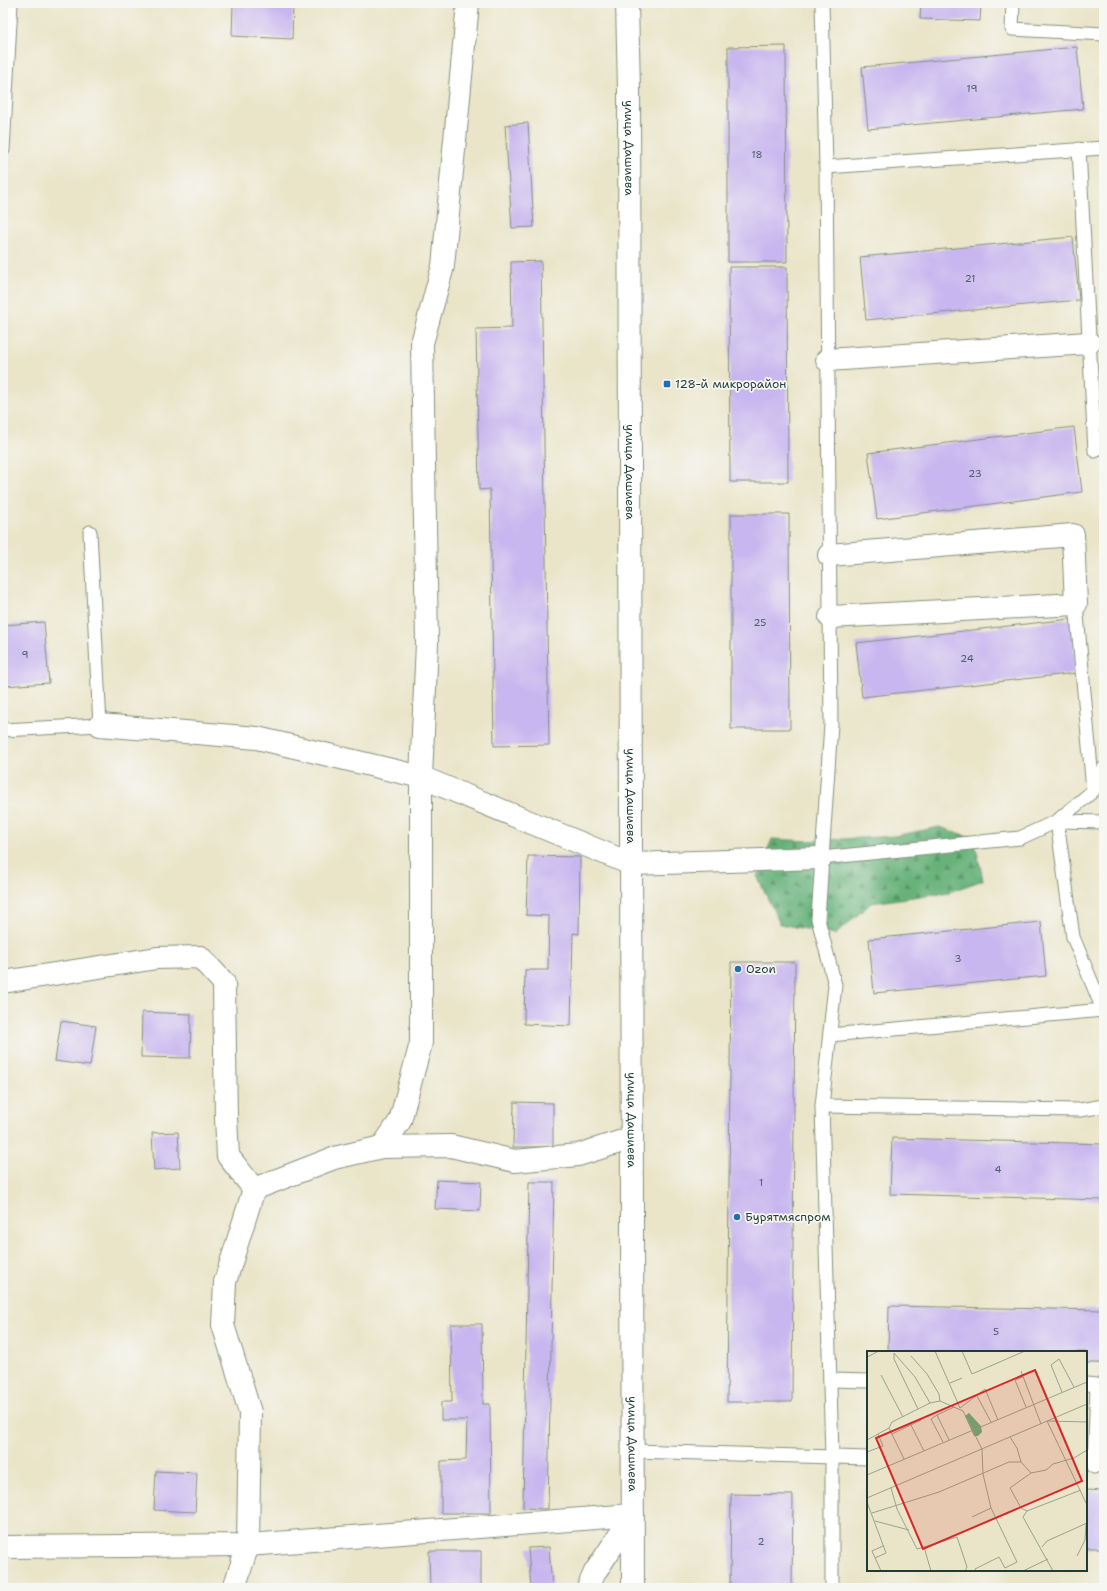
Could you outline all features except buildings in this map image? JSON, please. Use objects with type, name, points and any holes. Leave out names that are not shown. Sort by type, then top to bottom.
[{"type":"street","points":[[382,1147],[400,1121],[421,1044],[421,777],[427,643],[422,343],[443,266],[468,3]]},
{"type":"street","name":"улица Дашиева","points":[[627,3],[629,90],[633,1588]]},
{"type":"street","points":[[827,360],[1089,343]]},
{"type":"street","points":[[829,555],[1073,536],[1076,604],[830,616]]},
{"type":"street","points":[[100,725],[257,738],[421,777],[631,864],[821,858]]},
{"type":"street","points":[[3,982],[156,958],[200,957],[224,983],[228,1156],[254,1189]]},
{"type":"street","points":[[254,1189],[334,1158],[382,1147],[451,1146],[515,1161],[578,1155],[632,1138]]},
{"type":"street","points":[[234,1588],[248,1545],[250,1412],[223,1325],[225,1282],[254,1189]]},
{"type":"street","points":[[6,1549],[248,1545],[632,1515]]},
{"type":"street","points":[[588,1588],[595,1572],[632,1515]]},
{"type":"lane","points":[[3,150],[6,21],[11,3]]},
{"type":"lane","points":[[822,3],[826,168],[830,724],[818,919],[835,985],[822,1106],[832,1456],[832,1588]]},
{"type":"lane","points":[[1013,3],[1012,29],[1104,34]]},
{"type":"lane","points":[[826,168],[1104,148]]},
{"type":"lane","points":[[1079,149],[1095,451]]},
{"type":"lane","points":[[3,730],[100,725],[90,532]]},
{"type":"lane","points":[[1076,604],[1093,791]]},
{"type":"lane","points":[[821,858],[1020,838],[1057,821],[1093,791],[1104,768]]},
{"type":"lane","points":[[1057,821],[1104,822]]},
{"type":"lane","points":[[830,1035],[1104,1011],[1073,937],[1057,821]]},
{"type":"lane","points":[[822,1106],[1080,1110],[1104,1106]]},
{"type":"lane","points":[[830,1380],[867,1381]]},
{"type":"lane","points":[[1087,1384],[1097,1384],[1095,1467]]},
{"type":"lane","points":[[632,1451],[867,1458]]},
{"type":"green space","points":[[939,827],[974,838],[983,880],[949,892],[871,903],[835,935],[780,924],[757,876],[772,839],[807,841],[895,836]]},
{"type":"place","name":"128-й микрорайон","points":[[667,384]]},
{"type":"place","name":"Ozon","points":[[738,969]]},
{"type":"place","name":"Бурятмяспром","points":[[737,1217]]}]
